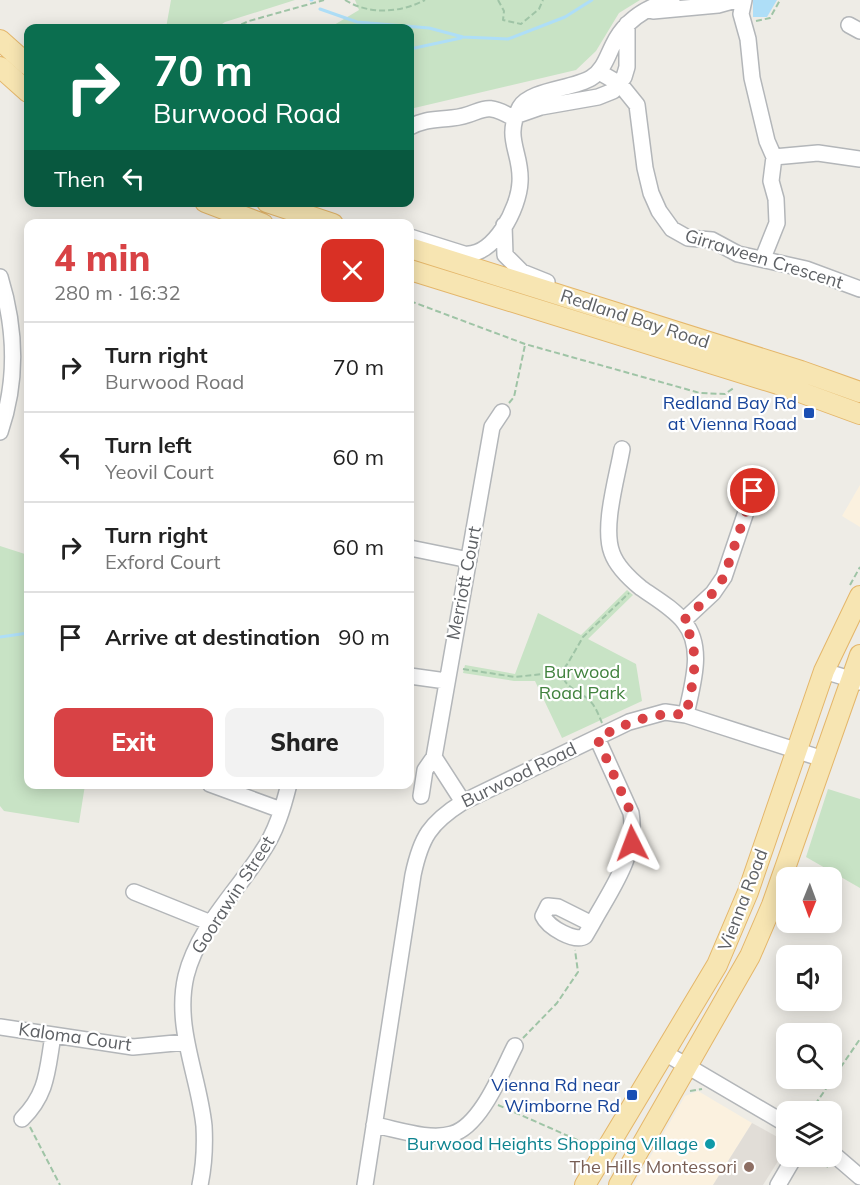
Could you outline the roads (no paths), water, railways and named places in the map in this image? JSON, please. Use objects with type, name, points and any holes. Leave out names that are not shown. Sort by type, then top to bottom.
[{"type":"main road","points":[[0,40],[24,61]]},
{"type":"main road","points":[[0,67],[24,88]]},
{"type":"main road","points":[[218,207],[250,219]]},
{"type":"main road","points":[[282,207],[318,219]]},
{"type":"main road","name":"Redland Bay Road","points":[[414,249],[859,391]]},
{"type":"main road","name":"Redland Bay Road","points":[[414,271],[753,376],[860,414]]},
{"type":"main road","name":"Vienna Road","points":[[585,1185],[717,965],[734,928],[824,671],[860,596]]},
{"type":"main road","name":"Vienna Road","points":[[619,1185],[750,956],[772,905],[823,759],[855,681],[860,655]]},
{"type":"street","points":[[414,238],[473,255],[487,248],[504,225],[520,190],[519,166],[512,132],[521,106],[527,100],[579,84],[599,72],[627,23],[656,4],[672,0]]},
{"type":"street","points":[[647,10],[662,12],[739,8],[752,78],[767,141],[774,157],[771,181],[776,199],[777,223],[763,258]]},
{"type":"street","points":[[414,125],[432,118],[453,118],[487,107],[516,117],[547,105],[598,97],[613,91],[620,84],[627,67],[627,23]]},
{"type":"street","name":"Girraween Crescent","points":[[599,72],[620,84],[637,105],[645,168],[651,193],[664,220],[672,229],[688,238],[712,240],[738,254],[806,269],[860,289]]},
{"type":"street","points":[[774,157],[818,153],[860,159]]},
{"type":"street","points":[[504,225],[505,255],[522,272],[614,303],[652,325]]},
{"type":"street","points":[[0,277],[14,338],[9,408],[0,432]]},
{"type":"street","name":"Merriott Court","points":[[421,796],[425,770],[434,757],[492,427],[502,412]]},
{"type":"street","points":[[622,450],[608,535],[612,554],[625,574],[683,621],[695,648],[694,681],[686,715]]},
{"type":"street","points":[[683,621],[713,593],[724,577],[753,491]]},
{"type":"street","points":[[414,549],[469,560]]},
{"type":"street","points":[[824,671],[855,681]]},
{"type":"street","points":[[414,676],[447,674]]},
{"type":"street","name":"Burwood Road","points":[[365,1185],[418,848],[430,828],[463,801],[602,735],[647,716],[665,712],[686,715],[823,759]]},
{"type":"street","points":[[592,924],[558,907],[544,909],[543,916],[548,924],[576,938],[585,936],[592,924],[626,862],[632,843],[631,813],[602,735]]},
{"type":"street","points":[[434,757],[463,801]]},
{"type":"street","points":[[224,789],[282,810]]},
{"type":"street","name":"Goorawin Street","points":[[200,1185],[205,1144],[186,1042],[183,1004],[186,979],[193,953],[210,923],[263,851],[282,810],[288,789]]},
{"type":"street","points":[[134,892],[210,923]]},
{"type":"street","name":"Kaloma Court","points":[[0,1026],[133,1047],[186,1042]]},
{"type":"street","points":[[22,1119],[35,1106],[44,1088],[52,1036]]},
{"type":"street","points":[[374,1125],[433,1136],[451,1135],[462,1130],[477,1117],[515,1046]]},
{"type":"street","points":[[665,1053],[776,1118]]},
{"type":"street","points":[[842,1161],[860,1177]]},
{"type":"street","points":[[778,1185],[789,1167]]},
{"type":"water","points":[[753,0],[777,0],[767,17],[753,17]]},
{"type":"waterway","points":[[414,27],[429,28],[463,37],[508,39],[565,17],[592,0]]},
{"type":"waterway","points":[[320,9],[357,22],[381,24]]},
{"type":"waterway","points":[[414,48],[461,38]]},
{"type":"waterway","points":[[0,637],[24,634]]},
{"type":"place","name":"Redland Bay Rd at Vienna Road","points":[[809,413]]},
{"type":"place","name":"Vienna Rd near Wimborne Rd","points":[[632,1095]]},
{"type":"place","name":"Burwood Heights Shopping Village","points":[[710,1144]]},
{"type":"place","name":"The Hills Montessori","points":[[749,1167]]},
{"type":"park label","name":"Burwood Road Park","points":[[582,682]]}]
